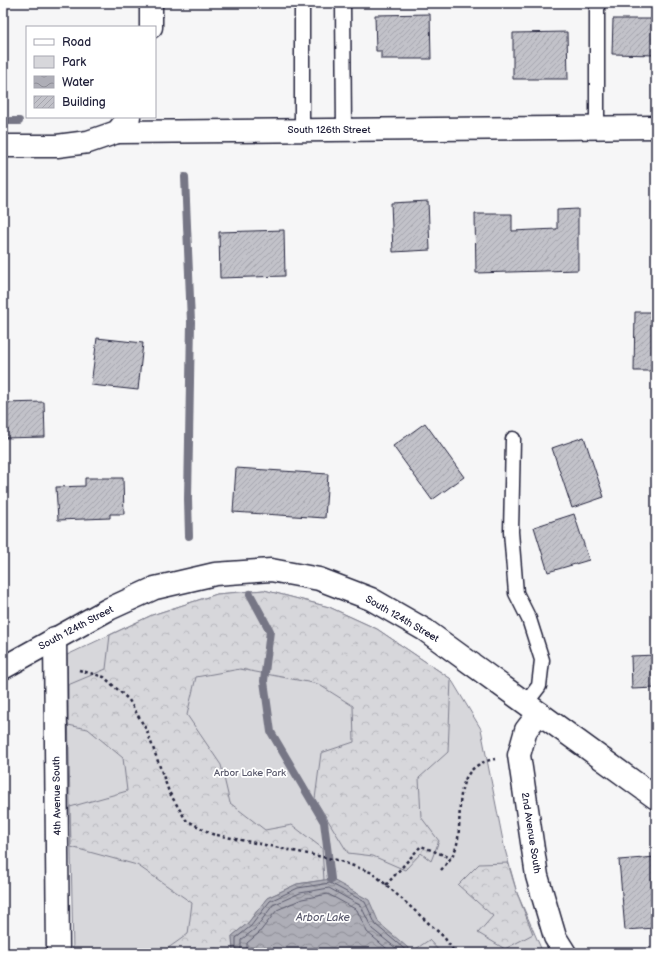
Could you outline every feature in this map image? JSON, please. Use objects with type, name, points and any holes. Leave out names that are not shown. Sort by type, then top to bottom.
[{"type":"street","points":[[151,3],[151,26]]},
{"type":"street","name":"South 126th Street","points":[[3,146],[57,146],[88,142],[123,124],[302,130],[656,127]]},
{"type":"street","name":"South 124th Street","points":[[3,668],[109,609],[155,588],[215,574],[271,570],[319,579],[371,599],[425,630],[656,798]]},
{"type":"street","name":"4th Avenue South","points":[[55,638],[58,953]]},
{"type":"street","name":"2nd Avenue South","points":[[532,708],[519,756],[537,876],[555,937],[565,953]]},
{"type":"lane","points":[[302,3],[302,130]]},
{"type":"lane","points":[[343,3],[344,130]]},
{"type":"lane","points":[[597,3],[597,128]]},
{"type":"lane","points":[[513,439],[511,532],[516,593],[529,619],[542,660],[539,686],[532,708]]},
{"type":"path","points":[[56,671],[78,670],[104,677],[129,700],[147,731],[169,792],[186,820],[212,834],[313,857],[337,860],[372,873],[444,937],[455,953]]},
{"type":"path","points":[[441,870],[451,858],[457,844],[459,801],[464,782],[472,769],[487,761],[519,756]]},
{"type":"path","points":[[386,885],[421,846],[451,858]]},
{"type":"green space","name":"Arbor Lake Park","points":[[264,590],[329,607],[377,629],[451,679],[481,729],[504,846],[517,893],[543,953],[73,953],[67,655],[152,615],[217,594]]},
{"type":"green space","points":[[264,590],[329,607],[377,629],[451,679],[448,752],[419,778],[421,817],[439,841],[431,861],[421,853],[405,870],[373,856],[348,853],[315,799],[321,753],[354,742],[353,706],[318,684],[240,669],[196,677],[187,715],[221,765],[230,803],[265,830],[292,825],[322,848],[324,880],[297,884],[267,898],[248,923],[232,936],[233,953],[165,953],[164,951],[188,934],[192,903],[137,865],[71,847],[70,807],[127,791],[123,758],[88,729],[68,725],[68,685],[106,669],[110,635],[152,615],[217,594]]},
{"type":"green space","points":[[508,863],[517,893],[533,934],[505,949],[478,933],[493,916],[458,885],[479,864]]},
{"type":"green space","points":[[429,940],[441,953],[414,953],[413,951]]},
{"type":"water","name":"Arbor Lake","points":[[331,879],[369,900],[379,923],[414,953],[233,953],[232,936],[248,923],[267,898],[297,884]]},
{"type":"building","points":[[430,14],[431,59],[381,59],[381,51],[376,51],[375,15]]},
{"type":"building","points":[[613,19],[656,19],[656,55],[612,54]]},
{"type":"building","points":[[567,32],[568,79],[513,79],[513,33]]},
{"type":"building","points":[[428,201],[430,250],[393,252],[391,203]]},
{"type":"building","points":[[578,209],[578,270],[476,273],[475,214],[512,214],[512,231],[557,229],[557,210]]},
{"type":"building","points":[[284,230],[285,276],[220,278],[219,232]]},
{"type":"building","points":[[635,312],[656,312],[656,371],[634,371]]},
{"type":"building","points":[[97,338],[143,343],[138,390],[91,385]]},
{"type":"building","points":[[44,402],[45,437],[3,438],[3,403]]},
{"type":"building","points":[[425,423],[464,477],[432,500],[393,446]]},
{"type":"building","points":[[584,437],[604,497],[572,508],[552,448]]},
{"type":"building","points":[[236,468],[328,474],[325,518],[233,512]]},
{"type":"building","points":[[85,478],[123,478],[124,514],[110,514],[110,518],[58,520],[56,487],[85,486]]},
{"type":"building","points":[[574,514],[589,560],[548,572],[534,527]]},
{"type":"building","points":[[656,655],[656,688],[632,689],[631,656]]},
{"type":"building","points":[[656,857],[656,928],[625,930],[619,860]]},
{"type":"waterway","points":[[3,121],[19,121]]},
{"type":"waterway","points":[[185,177],[191,322],[188,499],[189,536]]},
{"type":"waterway","points":[[250,594],[270,631],[264,681],[271,732],[324,822],[331,879]]}]
